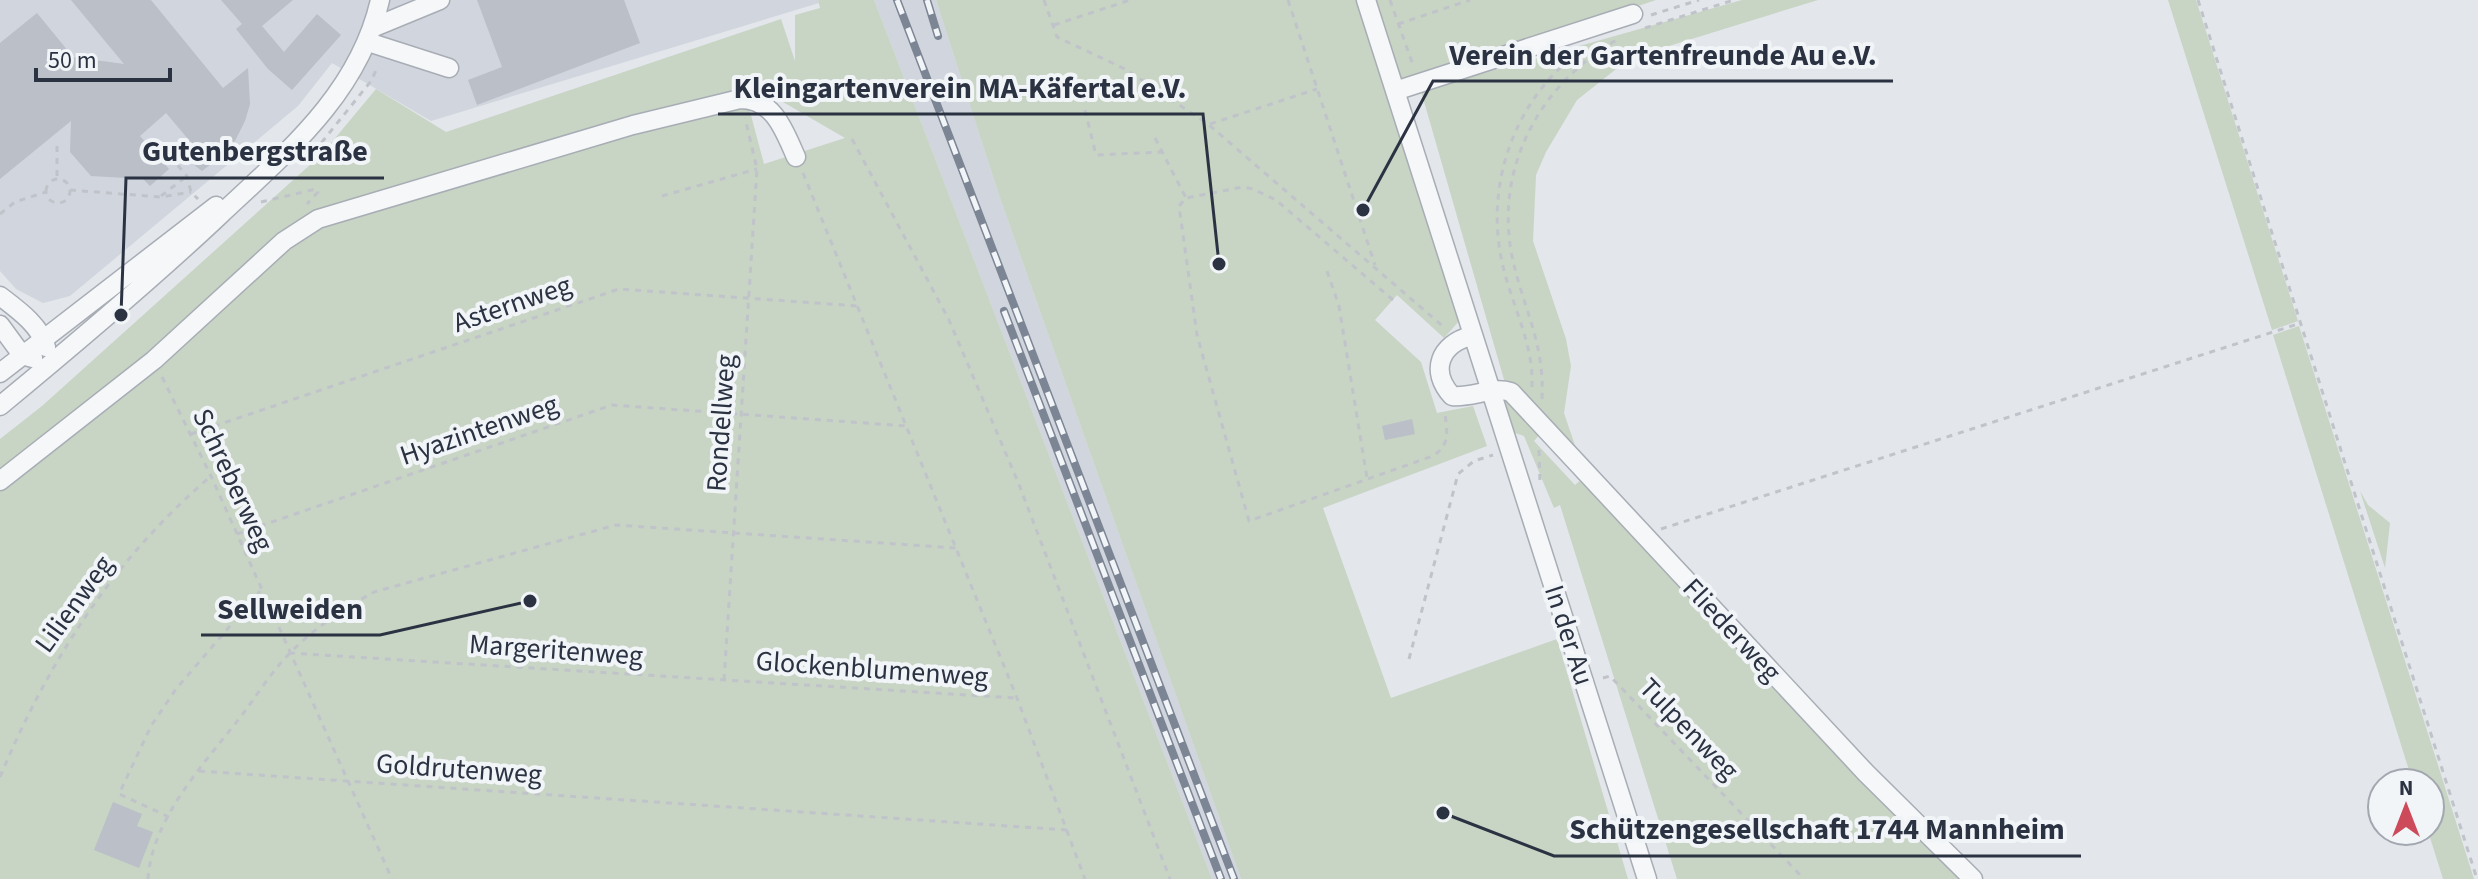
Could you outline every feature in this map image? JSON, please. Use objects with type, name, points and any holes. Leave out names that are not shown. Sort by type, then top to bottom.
[{"type":"street","points":[[0,406],[151,281],[265,173],[328,108],[363,55],[380,0]]},
{"type":"street","points":[[370,35],[440,0]]},
{"type":"street","name":"In der Au","points":[[1366,0],[1395,91],[1464,338],[1490,391],[1647,879]]},
{"type":"street","points":[[1395,91],[1641,20]]},
{"type":"street","points":[[370,35],[449,68]]},
{"type":"street","points":[[0,481],[154,360],[284,241],[318,219],[633,125],[740,99],[751,99],[769,107],[796,157]]},
{"type":"street","points":[[0,373],[210,210],[265,173]]},
{"type":"street","points":[[0,296],[43,338],[50,365]]},
{"type":"street","points":[[0,325],[22,355],[50,365]]},
{"type":"street","points":[[1464,338],[1446,349],[1438,367],[1441,385],[1452,396],[1470,398],[1490,391]]},
{"type":"street","name":"Fliederweg","points":[[1490,391],[1499,388],[1511,392],[1866,773],[1973,879]]},
{"type":"path","points":[[1044,0],[1057,37],[1125,69],[1208,124],[1376,269],[1464,338]]},
{"type":"path","points":[[1053,25],[1130,0]]},
{"type":"path","points":[[1288,0],[1376,269]]},
{"type":"path","points":[[1390,0],[1414,66],[1395,91]]},
{"type":"path","points":[[1398,24],[1470,0]]},
{"type":"path","points":[[1641,20],[1699,0]]},
{"type":"path","points":[[1641,20],[1734,0]]},
{"type":"path","points":[[2198,0],[2477,879]]},
{"type":"path","points":[[1535,420],[1542,354],[1511,252],[1508,207],[1511,180],[1526,134],[1555,89],[1581,63],[1632,33]]},
{"type":"path","points":[[1535,420],[1530,355],[1502,262],[1496,208],[1498,188],[1517,127],[1551,76],[1578,51]]},
{"type":"path","points":[[1208,124],[1317,89]]},
{"type":"path","name":"Rondellweg","points":[[724,680],[757,169],[740,99]]},
{"type":"path","points":[[1085,110],[1096,155],[1163,152]]},
{"type":"path","points":[[1155,138],[1186,198]]},
{"type":"path","points":[[852,139],[960,347],[1018,482],[1170,879]]},
{"type":"path","points":[[57,146],[57,179]]},
{"type":"path","points":[[162,147],[187,176],[191,192],[210,210]]},
{"type":"path","points":[[796,157],[1017,698],[1085,879]]},
{"type":"path","points":[[662,196],[757,169]]},
{"type":"path","points":[[161,197],[187,176]]},
{"type":"path","points":[[57,179],[67,183],[70,190],[67,199],[59,203],[50,201],[46,192],[48,183],[57,179]]},
{"type":"path","points":[[1186,198],[1243,187],[1276,200],[1393,300]]},
{"type":"path","points":[[261,202],[316,189],[318,192],[300,212]]},
{"type":"path","points":[[70,190],[161,197],[191,192]]},
{"type":"path","points":[[0,214],[15,202],[46,192]]},
{"type":"path","points":[[1186,198],[1178,215],[1190,304],[1249,521],[1433,456],[1443,449],[1448,439],[1444,412],[1452,396]]},
{"type":"path","points":[[1327,271],[1339,306],[1367,478]]},
{"type":"path","name":"Asternweg","points":[[191,434],[619,289],[858,306]]},
{"type":"path","points":[[1642,535],[2301,323]]},
{"type":"path","name":"Schreberweg","points":[[154,360],[211,476],[392,879]]},
{"type":"path","name":"Hyazintenweg","points":[[237,534],[612,405],[907,426]]},
{"type":"path","points":[[1409,659],[1458,474],[1474,461],[1509,450]]},
{"type":"path","name":"Lilienweg","points":[[0,777],[23,722],[61,649],[115,577],[186,498],[211,476]]},
{"type":"path","points":[[148,879],[149,857],[169,817],[199,771],[289,653],[348,607],[374,592],[616,525],[956,548]]},
{"type":"path","points":[[169,817],[119,794],[151,726],[176,689],[260,590]]},
{"type":"path","name":"Margeritenweg","points":[[289,653],[724,680]]},
{"type":"path","name":"Tulpenweg","points":[[1610,676],[1804,879]]},
{"type":"path","name":"Glockenblumenweg","points":[[724,680],[1017,698]]},
{"type":"path","name":"Goldrutenweg","points":[[199,771],[1067,830]]},
{"type":"shaded area","points":[[0,0],[818,0],[819,3],[431,121],[332,63],[298,106],[70,296],[43,303],[16,289],[0,271]]},
{"type":"shaded area","points":[[874,0],[936,0],[999,195],[1241,879],[1212,879]]},
{"type":"green space","points":[[818,0],[874,0],[1212,879],[0,879],[0,489],[286,249],[321,226],[636,129],[748,104],[764,164],[845,138],[783,102],[738,90],[331,208],[0,472],[0,439],[42,406],[321,155],[376,89],[446,132],[781,19],[795,61],[795,15],[820,8]]},
{"type":"green space","points":[[936,0],[1656,0],[1387,90],[1460,320],[1444,338],[1397,295],[1375,320],[1421,362],[1437,413],[1473,406],[1487,446],[1323,508],[1391,698],[1557,639],[1628,879],[1241,879],[999,195]]},
{"type":"green space","points":[[1742,0],[1818,0],[1630,58],[1577,100],[1536,175],[1533,241],[1566,339],[1571,366],[1564,413],[1587,481],[1963,879],[1677,879],[1560,505],[1554,508],[1524,436],[1509,431],[1499,401],[1509,397],[1421,91]],"holes":[[[1541,433],[1583,478],[1575,485],[1534,441]]]},
{"type":"green space","points":[[2168,0],[2196,0],[2298,321],[2272,330]]},
{"type":"green space","points":[[2299,326],[2439,767],[2408,767],[2273,335]]},
{"type":"green space","points":[[2360,491],[2368,505],[2390,523],[2385,568]]},
{"type":"green space","points":[[2446,791],[2474,879],[2443,879],[2433,847],[2446,847]]},
{"type":"building","points":[[71,0],[151,0],[223,88],[248,68],[250,104],[245,121],[235,141],[219,158],[202,171],[189,161],[194,146],[166,113],[140,136],[169,169],[150,186],[143,179],[91,176],[70,152],[71,121],[0,179],[0,43],[37,13],[73,57],[124,64]]},
{"type":"building","points":[[221,0],[293,0],[262,26],[284,52],[317,14],[341,35],[292,90],[268,69],[236,29],[242,24]]},
{"type":"building","points":[[477,0],[624,0],[640,43],[477,105],[468,80],[502,67]]},
{"type":"building","points":[[1412,419],[1415,434],[1385,440],[1382,426]]},
{"type":"building","points":[[113,802],[142,814],[137,826],[153,832],[139,868],[94,850]]},
{"type":"railway","points":[[897,0],[1234,879]]},
{"type":"railway","points":[[927,0],[938,36]]},
{"type":"railway","points":[[1004,311],[1221,879]]},
{"type":"place","name":"Verein der Gartenfreunde Au e.V.","points":[[1363,210]]},
{"type":"place","name":"Kleingartenverein MA-Käfertal e.V.","points":[[1219,264]]},
{"type":"place","name":"Gutenbergstraße","points":[[121,315]]},
{"type":"place","name":"Sellweiden","points":[[530,601]]},
{"type":"place","name":"Schützengesellschaft 1744 Mannheim","points":[[1443,813]]}]
